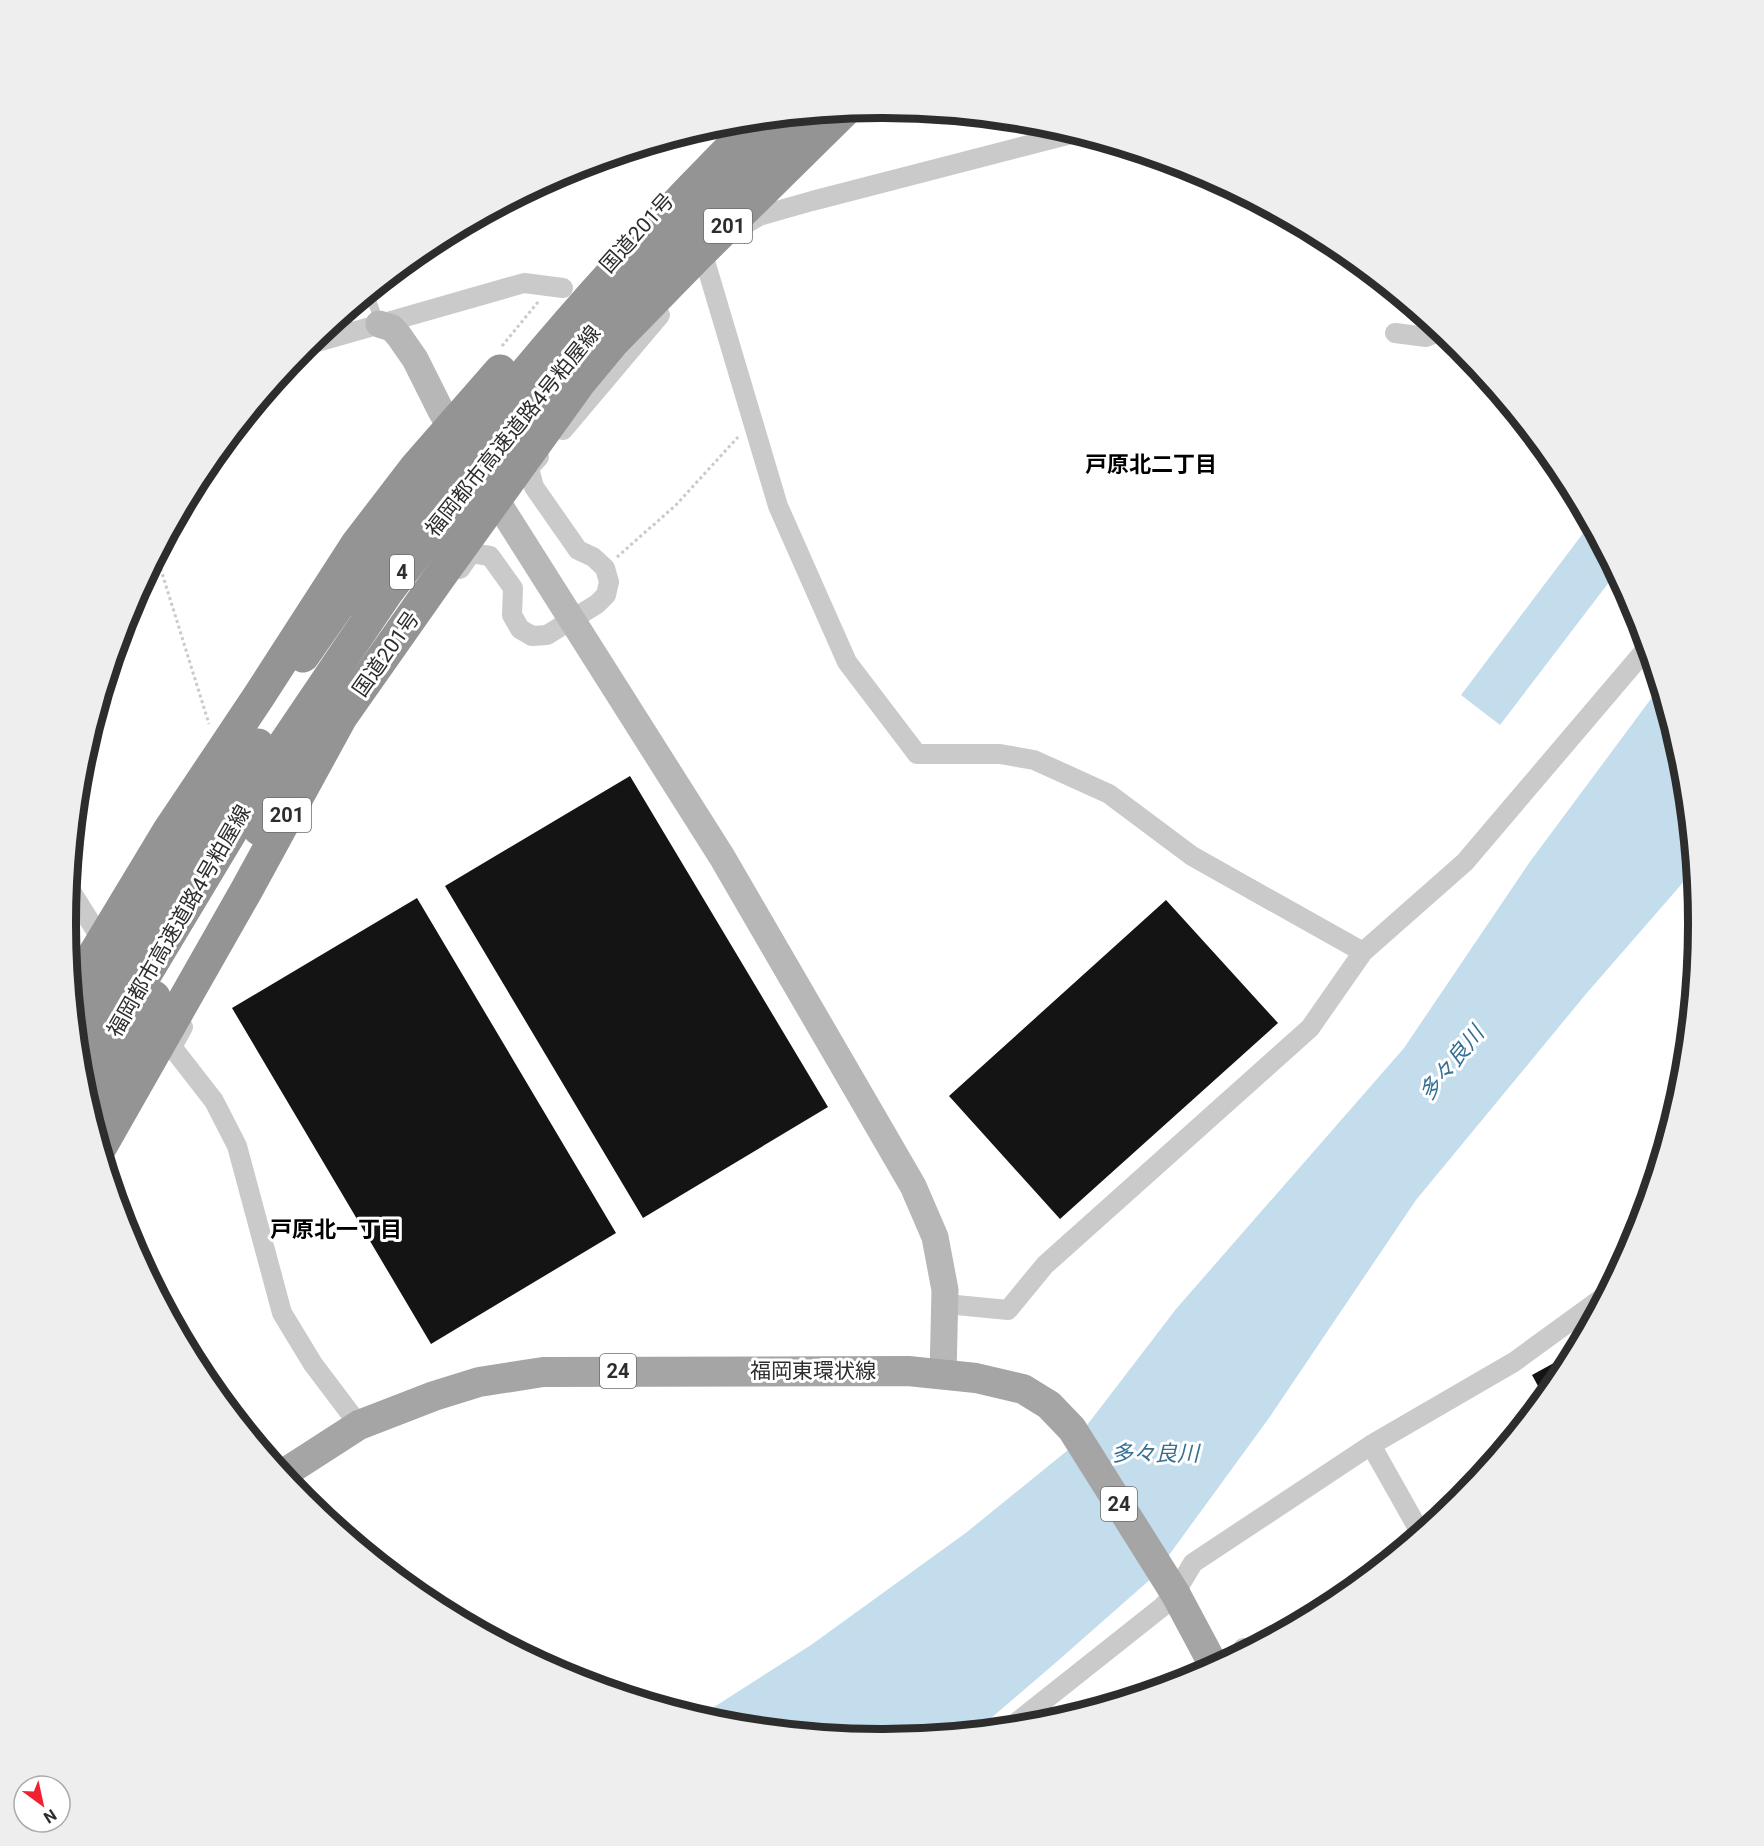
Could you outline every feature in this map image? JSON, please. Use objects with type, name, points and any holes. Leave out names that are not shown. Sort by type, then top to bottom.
[{"type":"highway","name":"国道201号","points":[[106,1137],[341,717],[579,383],[618,351],[698,255],[836,119]]},
{"type":"highway","name":"福岡都市高速道路4号粕屋線","points":[[91,1073],[136,990],[277,755],[387,591],[576,348],[709,203],[790,123]]},
{"type":"highway","points":[[85,1037],[200,836],[282,706],[394,542],[489,418],[550,345],[676,204],[751,129]]},
{"type":"highway","name":"国道201号","points":[[83,1023],[203,803],[391,529],[573,290],[728,133]]},
{"type":"highway","points":[[79,984],[95,953],[174,823],[363,535],[416,467],[565,299],[676,204]]},
{"type":"highway","points":[[96,1096],[154,997],[331,713],[505,463],[634,295],[630,288]]},
{"type":"main road","name":"福岡東環状線","points":[[290,1469],[359,1425],[434,1396],[478,1382],[543,1372],[908,1371],[976,1378],[1023,1389],[1048,1406],[1072,1429],[1171,1586],[1210,1658]]},
{"type":"street","points":[[359,1425],[313,1364],[282,1314],[237,1146],[214,1101],[172,1047],[335,739],[471,554],[490,556],[513,588],[512,615],[520,629],[532,636],[547,634],[597,604],[606,595],[609,582],[604,568],[593,557],[578,550],[534,487],[530,468],[618,351],[737,229],[759,216],[1058,137]]},
{"type":"street","points":[[705,261],[778,506],[847,662],[917,754],[1000,754],[1034,760],[1109,794],[1192,856],[1363,952]]},
{"type":"street","points":[[327,339],[524,283],[573,290]]},
{"type":"street","points":[[380,324],[392,328],[415,359],[459,441],[722,857],[913,1186],[935,1237],[945,1290],[944,1375]]},
{"type":"street","points":[[1395,333],[1426,337],[1432,335]]},
{"type":"street","points":[[946,1304],[1008,1310],[1046,1265],[1310,1028],[1363,952],[1465,862],[1641,655]]},
{"type":"street","points":[[77,901],[96,931]]},
{"type":"street","points":[[1025,1715],[1162,1607],[1171,1586],[1193,1563],[1371,1444],[1514,1362],[1590,1307]]},
{"type":"street","points":[[1371,1444],[1417,1526]]},
{"type":"lane","points":[[573,290],[618,351]]},
{"type":"lane","points":[[372,300],[380,324]]},
{"type":"path","points":[[604,568],[676,505],[753,421]]},
{"type":"path","points":[[160,566],[210,726]]},
{"type":"water","points":[[1585,530],[1610,581],[1500,725],[1461,695]]},
{"type":"water","name":"多々良川","points":[[1654,695],[1672,766],[1681,818],[1686,879],[1586,994],[1416,1200],[1269,1418],[1153,1577],[986,1722],[882,1729],[829,1727],[777,1722],[710,1710],[811,1645],[967,1532],[1068,1450],[1176,1309],[1404,1048],[1529,863]]},
{"type":"building","points":[[630,776],[828,1107],[643,1218],[445,886]]},
{"type":"building","points":[[417,898],[616,1233],[431,1344],[232,1008]]},
{"type":"building","points":[[1166,900],[1278,1023],[1060,1219],[949,1096]]},
{"type":"building","points":[[1559,1360],[1539,1388],[1532,1375]]},
{"type":"district","name":"戸原北二丁目","points":[[1151,464]]},
{"type":"district","name":"戸原北一丁目","points":[[336,1229]]}]
